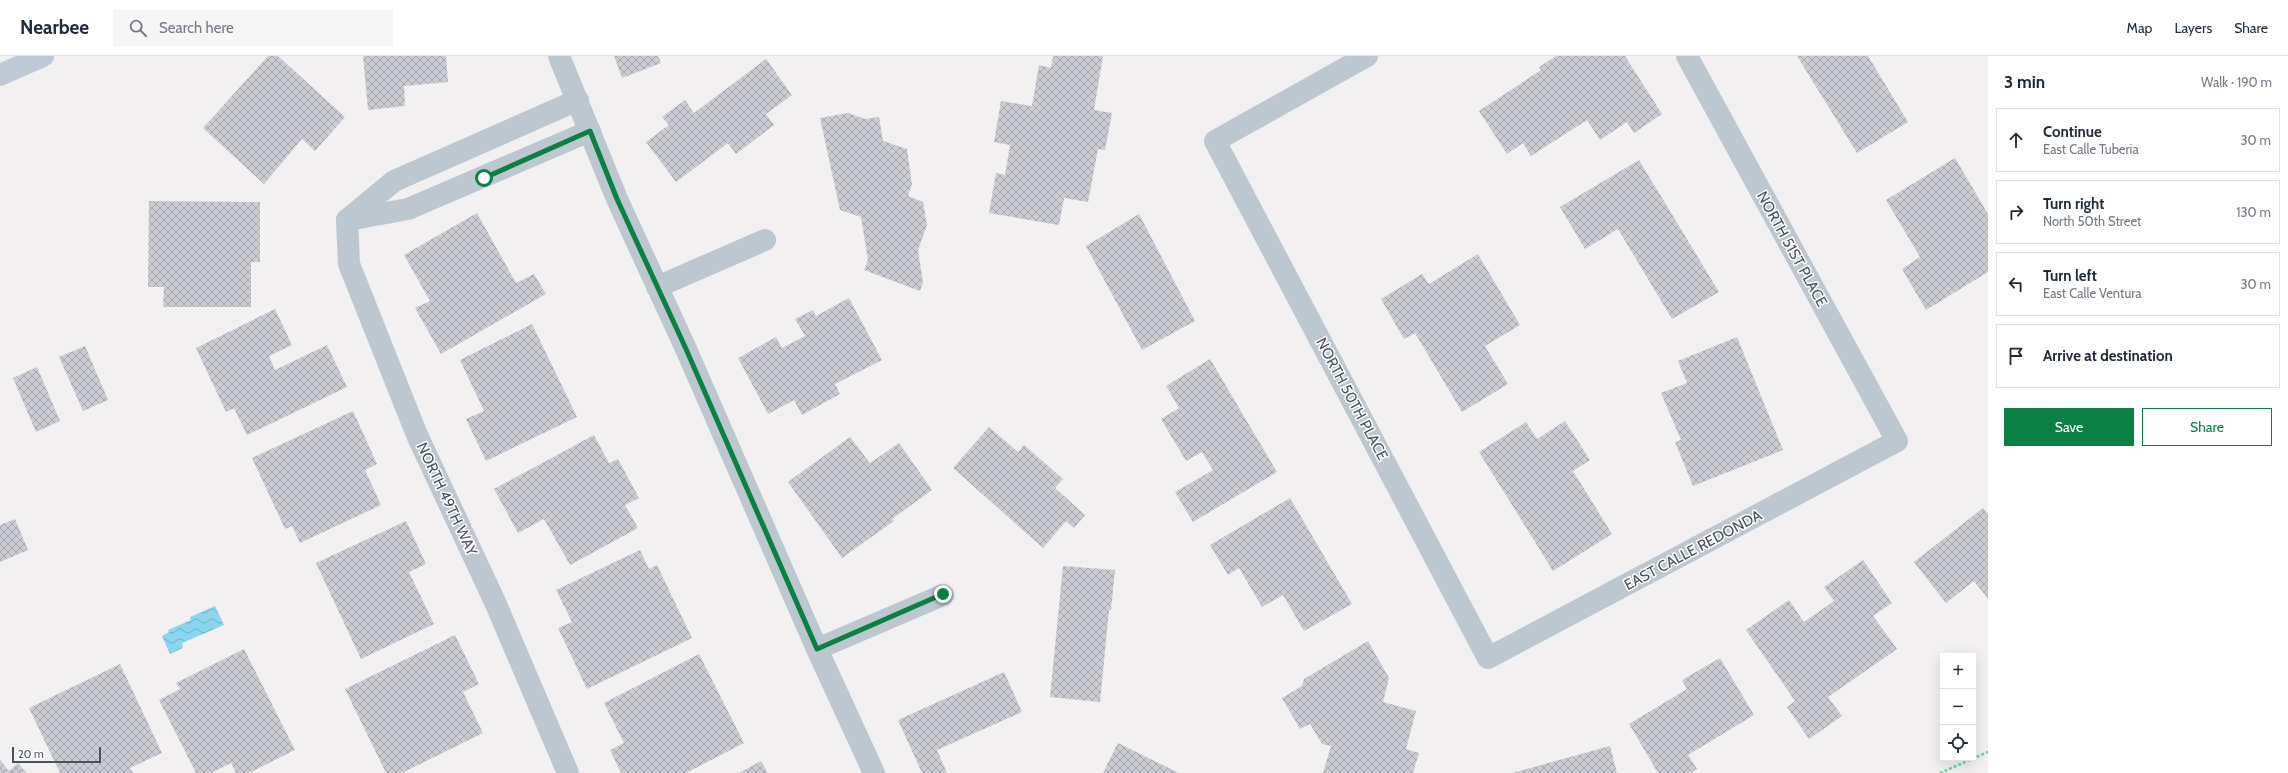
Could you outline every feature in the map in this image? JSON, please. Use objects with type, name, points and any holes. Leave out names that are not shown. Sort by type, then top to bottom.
[{"type":"street","points":[[0,75],[43,56]]},
{"type":"street","points":[[559,56],[617,199],[686,349],[817,649],[874,773]]},
{"type":"street","name":"NORTH 50TH PLACE","points":[[1367,56],[1215,141],[1488,658]]},
{"type":"street","name":"NORTH 51ST PLACE","points":[[1687,56],[1897,441]]},
{"type":"street","points":[[347,220],[394,181],[578,100]]},
{"type":"street","points":[[347,220],[408,210],[590,131]]},
{"type":"street","points":[[469,148],[484,178]]},
{"type":"street","name":"NORTH 49TH WAY","points":[[347,220],[349,264],[417,435],[495,602],[568,773]]},
{"type":"street","points":[[657,286],[765,240]]},
{"type":"street","name":"EAST CALLE REDONDA","points":[[1488,658],[1897,441]]},
{"type":"street","points":[[817,649],[943,594]]},
{"type":"path","points":[[1940,773],[1988,752]]},
{"type":"water","points":[[215,606],[224,625],[182,643],[183,648],[170,654],[162,636],[169,632],[168,630],[191,620],[190,617]]},
{"type":"building","points":[[268,56],[278,56],[345,117],[315,151],[302,139],[264,184],[203,128]]},
{"type":"building","points":[[363,56],[446,56],[448,82],[404,86],[405,106],[368,110]]},
{"type":"building","points":[[614,56],[658,56],[661,63],[622,78]]},
{"type":"building","points":[[1053,56],[1103,56],[1094,110],[1112,113],[1105,150],[1098,149],[1088,202],[1064,198],[1059,225],[989,213],[996,173],[1005,175],[1010,145],[994,142],[1001,101],[1032,106],[1039,65],[1051,68]]},
{"type":"building","points":[[1556,56],[1625,56],[1662,114],[1634,133],[1627,122],[1600,140],[1587,120],[1531,156],[1523,143],[1507,154],[1479,111],[1541,70],[1539,67]]},
{"type":"building","points":[[1797,56],[1868,56],[1908,122],[1857,153]]},
{"type":"building","points":[[766,59],[792,95],[766,114],[774,125],[736,154],[728,143],[676,182],[646,142],[669,125],[662,117],[685,100],[694,113]]},
{"type":"building","points":[[848,113],[865,119],[879,117],[883,141],[907,149],[912,184],[908,196],[923,202],[927,225],[918,250],[923,282],[920,291],[864,270],[868,260],[861,217],[840,210],[820,118]]},
{"type":"building","points":[[1955,158],[1988,214],[1988,272],[1926,310],[1902,269],[1920,257],[1886,200]]},
{"type":"building","points":[[1639,160],[1719,292],[1672,319],[1618,229],[1585,249],[1560,207]]},
{"type":"building","points":[[149,201],[260,202],[260,262],[251,262],[251,307],[163,307],[164,287],[148,287]]},
{"type":"building","points":[[477,213],[516,283],[534,274],[546,294],[441,354],[415,308],[430,301],[404,255]]},
{"type":"building","points":[[1139,214],[1195,321],[1142,350],[1086,246]]},
{"type":"building","points":[[1478,254],[1520,325],[1485,346],[1508,384],[1462,412],[1415,333],[1404,339],[1381,299],[1422,274],[1429,284]]},
{"type":"building","points":[[849,298],[882,360],[835,384],[840,394],[802,415],[794,400],[768,414],[738,358],[776,337],[782,348],[805,336],[795,319],[813,310],[816,316]]},
{"type":"building","points":[[275,309],[292,345],[269,356],[275,370],[327,345],[347,387],[247,435],[234,408],[226,412],[196,348]]},
{"type":"building","points":[[532,324],[577,417],[486,461],[466,419],[484,411],[460,360]]},
{"type":"building","points":[[1737,337],[1783,450],[1693,486],[1675,442],[1681,440],[1661,393],[1687,383],[1678,361]]},
{"type":"building","points":[[85,346],[108,400],[83,411],[59,357]]},
{"type":"building","points":[[1210,359],[1277,472],[1193,522],[1175,492],[1213,470],[1202,452],[1186,461],[1161,419],[1179,408],[1166,386]]},
{"type":"building","points":[[37,367],[60,421],[36,432],[13,378]]},
{"type":"building","points":[[353,411],[377,464],[365,470],[381,505],[300,543],[292,526],[285,529],[252,458]]},
{"type":"building","points":[[1565,421],[1590,460],[1573,471],[1612,534],[1553,571],[1479,452],[1526,422],[1537,439]]},
{"type":"building","points":[[989,427],[1018,452],[1024,445],[1063,479],[1055,488],[1085,515],[1074,528],[1066,521],[1043,548],[953,468]]},
{"type":"building","points":[[594,435],[609,463],[618,459],[639,498],[625,505],[638,528],[570,565],[544,519],[518,533],[494,489]]},
{"type":"building","points":[[850,437],[870,463],[899,443],[932,490],[892,519],[894,521],[842,558],[788,482]]},
{"type":"building","points":[[1290,498],[1352,604],[1304,631],[1283,595],[1262,607],[1239,568],[1228,575],[1210,545]]},
{"type":"building","points":[[1983,508],[1988,514],[1988,599],[1974,581],[1946,603],[1914,562]]},
{"type":"building","points":[[15,519],[28,550],[0,562],[0,525]]},
{"type":"building","points":[[406,521],[426,564],[409,572],[434,624],[361,659],[316,563]]},
{"type":"building","points":[[640,550],[649,569],[657,565],[692,638],[587,689],[558,628],[572,622],[556,590]]},
{"type":"building","points":[[1863,560],[1892,603],[1873,616],[1897,649],[1828,697],[1842,716],[1809,739],[1787,707],[1795,701],[1746,630],[1789,600],[1804,622],[1834,601],[1824,587]]},
{"type":"building","points":[[1063,566],[1115,570],[1111,610],[1109,610],[1100,702],[1050,697]]},
{"type":"building","points":[[455,635],[479,684],[463,692],[483,733],[402,773],[386,773],[345,689]]},
{"type":"building","points":[[1368,641],[1389,678],[1383,702],[1416,711],[1406,749],[1419,753],[1413,773],[1323,773],[1331,746],[1322,744],[1310,724],[1300,729],[1282,698],[1302,686],[1304,679]]},
{"type":"building","points":[[244,649],[295,750],[249,773],[236,773],[231,763],[211,773],[196,773],[159,700],[180,689],[176,683]]},
{"type":"building","points":[[699,654],[744,743],[686,773],[621,773],[610,750],[624,743],[604,703]]},
{"type":"building","points":[[1720,658],[1754,715],[1688,755],[1697,769],[1690,773],[1658,773],[1629,724],[1687,689],[1682,680]]},
{"type":"building","points":[[120,664],[162,753],[130,768],[133,773],[60,773],[29,708]]},
{"type":"building","points":[[1004,672],[1022,712],[937,750],[947,773],[922,773],[898,720]]},
{"type":"building","points":[[1118,743],[1179,773],[1103,773]]},
{"type":"building","points":[[1610,746],[1617,773],[1512,773]]},
{"type":"building","points":[[0,760],[9,771],[18,763],[27,773],[0,773]]},
{"type":"building","points":[[761,761],[768,773],[739,773]]},
{"type":"route","points":[[484,178],[590,131],[617,199],[686,349],[817,649],[943,594]]}]
